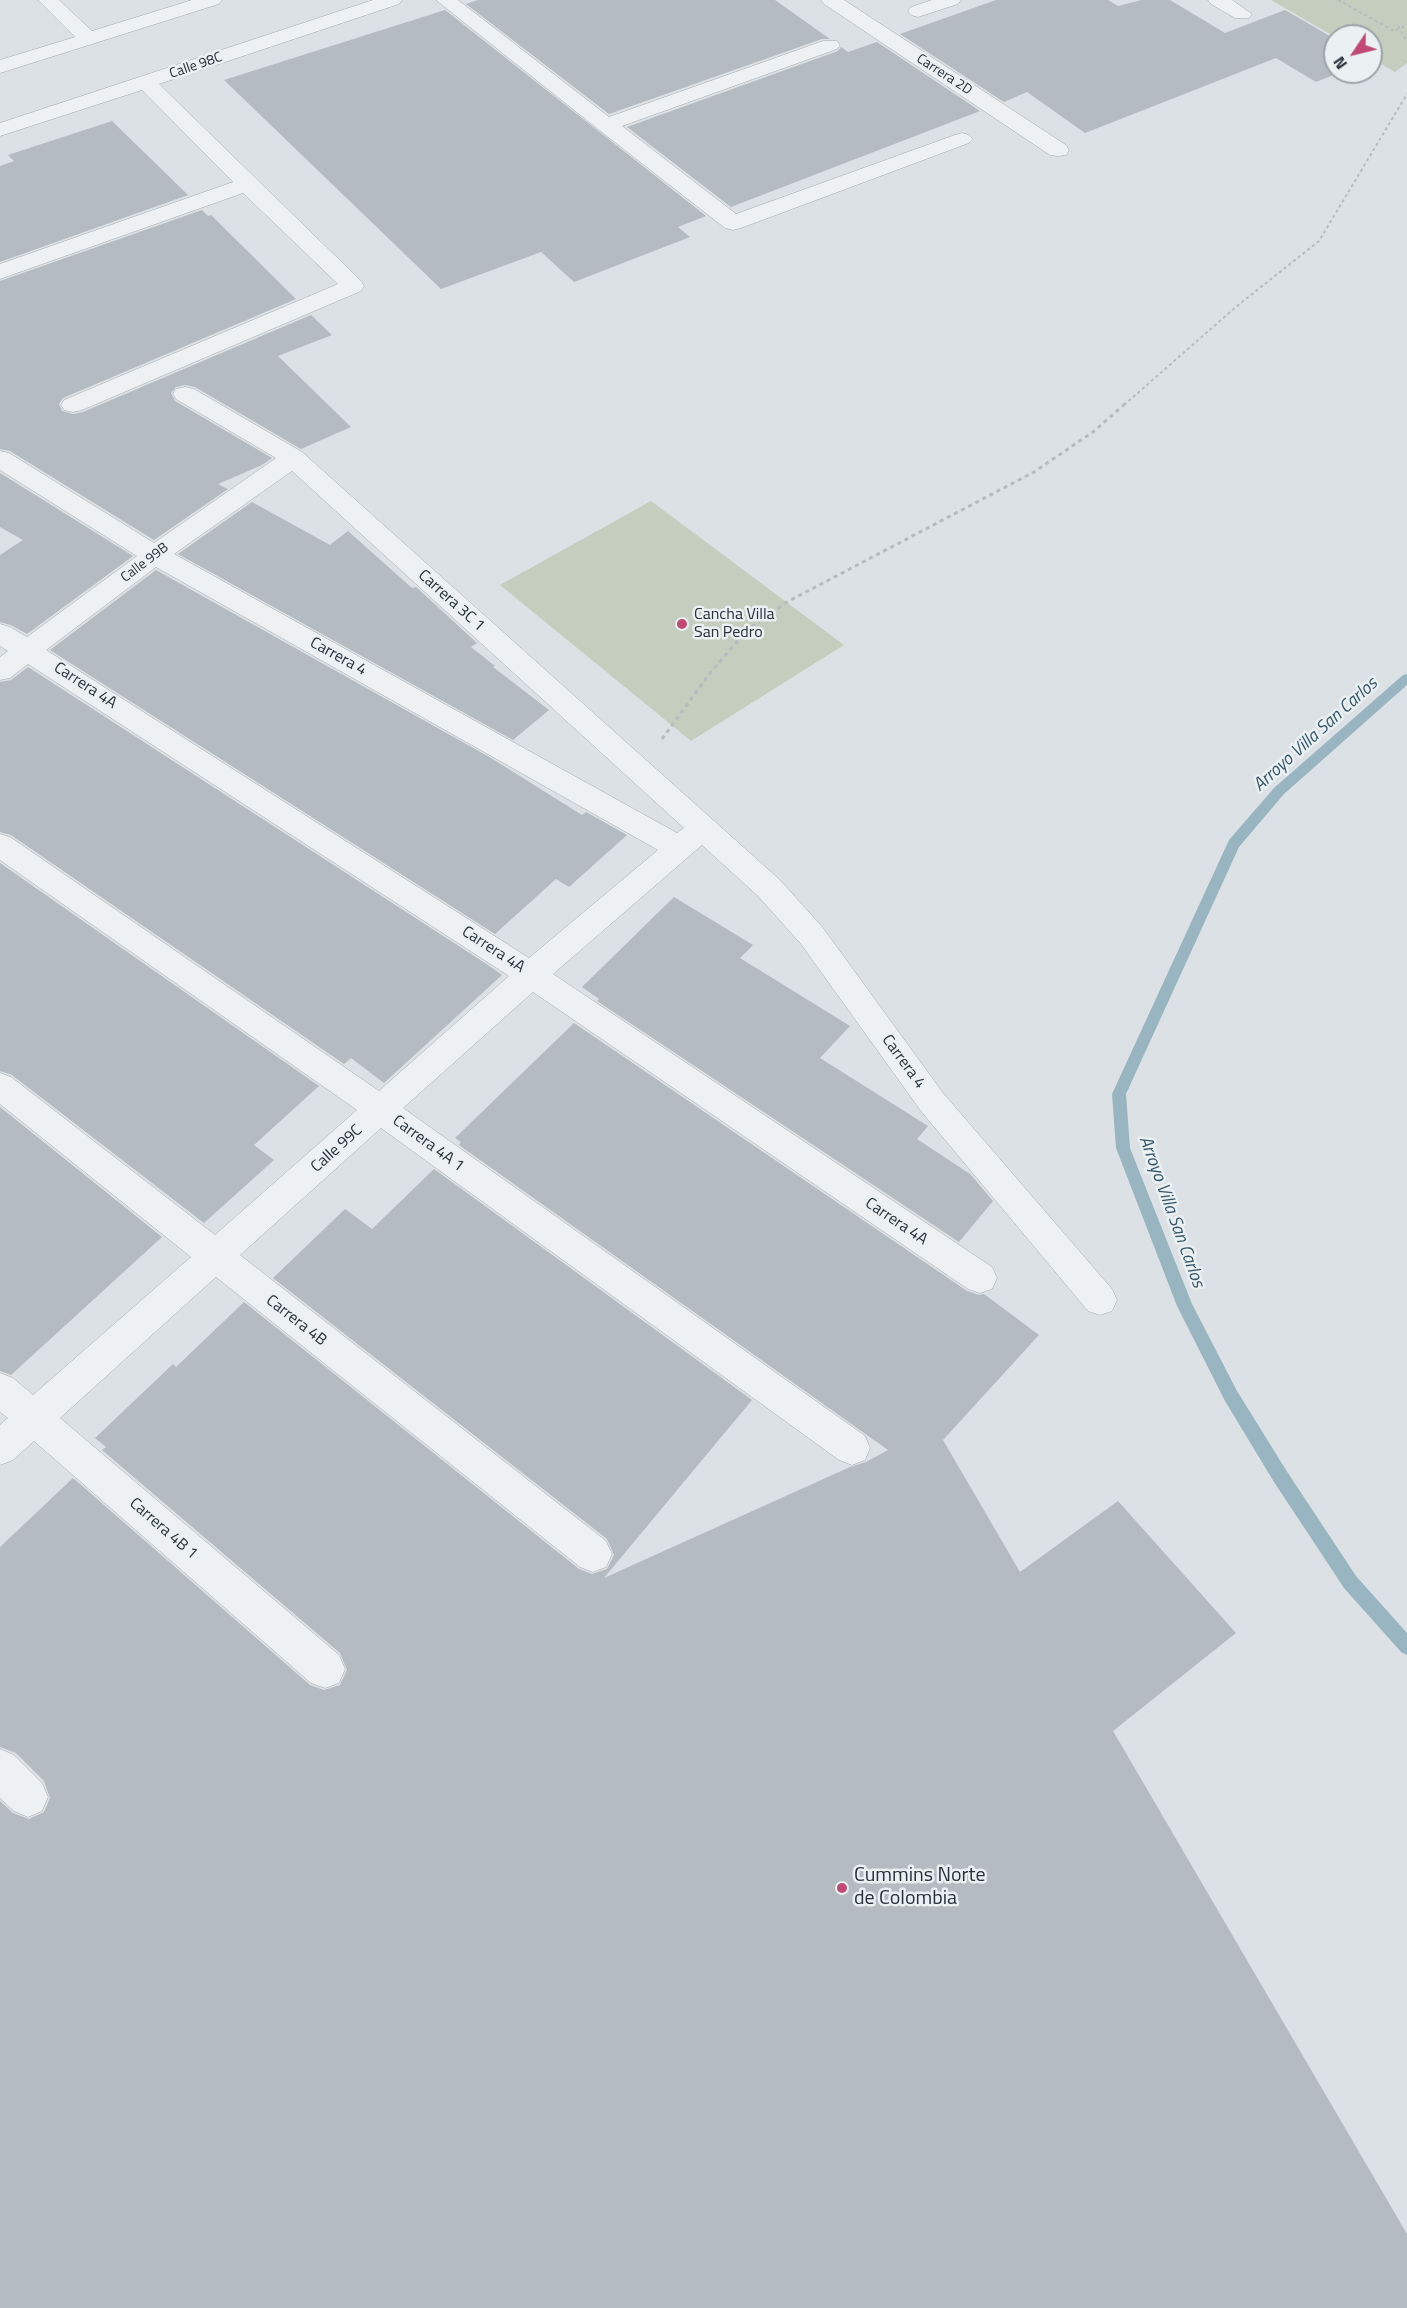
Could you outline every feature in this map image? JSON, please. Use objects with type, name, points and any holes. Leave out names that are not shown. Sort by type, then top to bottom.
[{"type":"street","points":[[48,0],[89,39]]},
{"type":"street","points":[[0,67],[212,0]]},
{"type":"street","name":"Calle 98C","points":[[0,130],[392,0]]},
{"type":"street","points":[[446,0],[733,223],[962,139]]},
{"type":"street","name":"Carrera 2D","points":[[831,0],[1058,150]]},
{"type":"street","points":[[918,11],[951,0]]},
{"type":"street","points":[[1218,0],[1242,14]]},
{"type":"street","points":[[605,125],[830,45]]},
{"type":"street","points":[[73,405],[353,286],[147,83]]},
{"type":"street","points":[[0,272],[247,184]]},
{"type":"street","name":"Carrera 3C 1","points":[[185,394],[293,458],[647,778],[691,838]]},
{"type":"street","name":"Calle 99B","points":[[0,671],[155,555],[293,458]]},
{"type":"street","name":"Carrera 4","points":[[0,459],[155,555],[691,838],[769,888],[812,936],[932,1102],[1100,1300]]},
{"type":"street","name":"Carrera 4A","points":[[0,633],[30,650],[531,975],[980,1278]]},
{"type":"street","name":"Calle 99C","points":[[0,1448],[531,975],[691,838]]},
{"type":"street","name":"Carrera 4A 1","points":[[0,845],[381,1110],[852,1448]]},
{"type":"street","name":"Carrera 4B","points":[[0,1086],[593,1554]]},
{"type":"street","name":"Carrera 4B 1","points":[[0,1389],[325,1669]]},
{"type":"street","points":[[0,1768],[28,1797]]},
{"type":"path","points":[[1338,0],[1394,31],[1407,25]]},
{"type":"path","points":[[1399,27],[1407,41]]},
{"type":"path","points":[[647,778],[650,756],[710,673],[747,630],[787,602],[1034,472],[1093,432],[1237,306],[1318,241],[1407,94]]},
{"type":"green space","points":[[1271,0],[1407,0],[1407,63],[1395,72],[1383,65],[1383,24],[1323,24],[1323,30]]},
{"type":"green space","name":"Cancha Villa San Pedro","points":[[651,501],[844,645],[691,741],[500,585]]},
{"type":"building","points":[[478,0],[775,0],[830,39],[822,39],[609,114],[466,4]]},
{"type":"building","points":[[996,0],[1108,0],[1118,6],[1142,0],[1170,0],[1225,33],[1285,10],[1323,32],[1323,79],[1316,82],[1276,58],[1085,133],[1027,92],[1004,102],[900,34]]},
{"type":"building","points":[[445,10],[706,216],[678,227],[690,237],[574,282],[541,252],[441,289],[224,80]]},
{"type":"building","points":[[877,42],[980,111],[731,207],[627,127],[838,51],[841,47],[848,52]]},
{"type":"building","points":[[112,121],[188,195],[0,262],[0,166],[14,161],[8,155]]},
{"type":"building","points":[[202,210],[208,216],[211,215],[296,299],[63,398],[59,404],[62,411],[73,414],[83,412],[311,315],[332,335],[278,356],[351,427],[301,449],[195,387],[185,385],[176,387],[171,393],[175,401],[272,458],[262,465],[218,484],[228,489],[154,540],[10,451],[0,449],[0,281]]},
{"type":"building","points":[[0,473],[133,556],[27,634],[0,622],[0,555],[23,540],[0,527]]},
{"type":"building","points":[[252,502],[330,545],[348,531],[412,588],[416,587],[477,643],[471,647],[495,666],[493,667],[549,710],[513,740],[178,554]]},
{"type":"building","points":[[156,570],[491,758],[582,815],[586,812],[627,835],[569,887],[556,879],[495,934],[50,650]]},
{"type":"building","points":[[28,667],[502,975],[384,1083],[351,1058],[344,1064],[11,835],[0,832],[0,682],[11,680]]},
{"type":"building","points":[[0,863],[319,1086],[254,1145],[274,1160],[204,1223],[12,1075],[0,1071]]},
{"type":"building","points":[[674,897],[753,945],[740,958],[850,1026],[820,1058],[928,1126],[917,1139],[970,1174],[993,1201],[959,1242],[597,1001],[599,999],[582,987]]},
{"type":"building","points":[[574,1023],[967,1291],[979,1295],[984,1294],[1039,1335],[943,1440],[1020,1572],[1118,1501],[1236,1633],[1113,1731],[1407,2234],[1407,2308],[0,2308],[0,1801],[13,1813],[29,1819],[44,1812],[50,1798],[44,1781],[16,1753],[0,1747],[0,1547],[73,1478],[310,1685],[324,1690],[340,1685],[347,1670],[340,1653],[102,1450],[106,1447],[95,1438],[173,1364],[176,1367],[244,1302],[579,1569],[592,1574],[607,1569],[614,1555],[607,1539],[273,1278],[345,1209],[372,1229],[434,1169],[752,1400],[604,1578],[850,1467],[866,1462],[888,1450],[459,1145],[461,1142],[455,1138]]},
{"type":"building","points":[[0,1107],[162,1237],[11,1375],[0,1371]]},
{"type":"waterway","name":"Arroyo Villa San Carlos","points":[[1407,678],[1279,791],[1234,844],[1119,1094],[1123,1148],[1185,1306],[1231,1396],[1280,1476],[1350,1582],[1407,1646]]},
{"type":"place","name":"Cancha Villa San Pedro","points":[[682,624]]},
{"type":"place","name":"Cummins Norte de Colombia","points":[[842,1888]]}]
